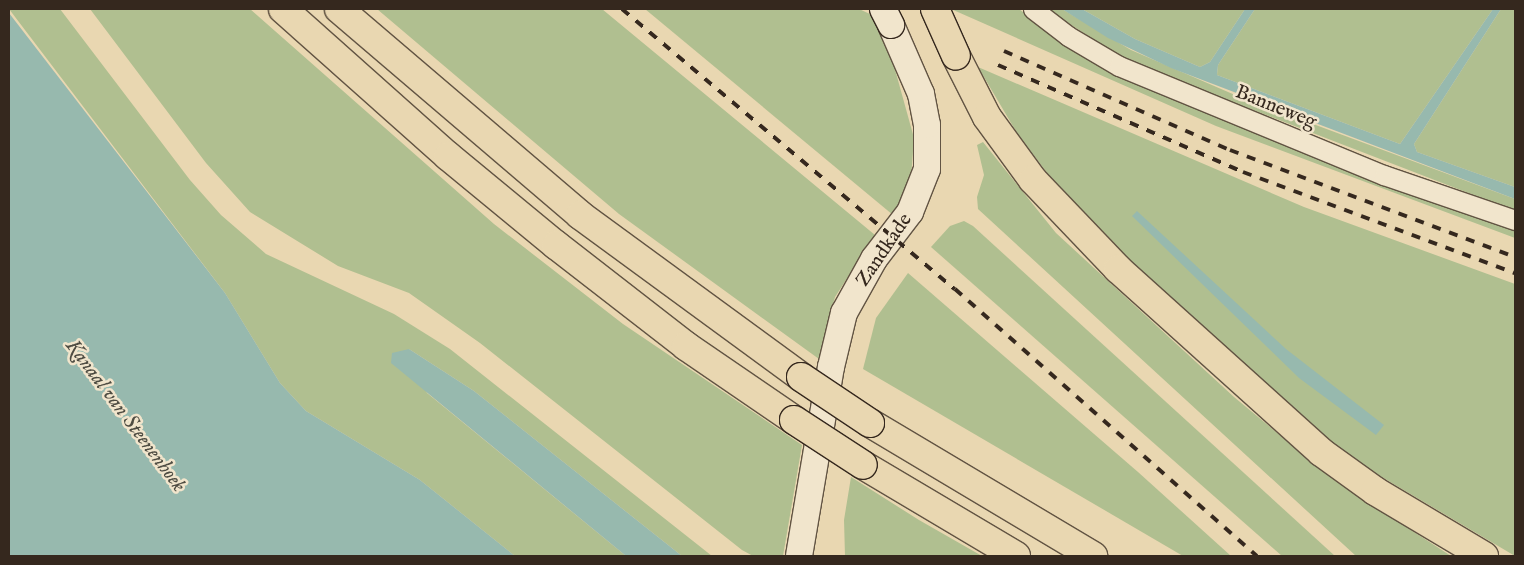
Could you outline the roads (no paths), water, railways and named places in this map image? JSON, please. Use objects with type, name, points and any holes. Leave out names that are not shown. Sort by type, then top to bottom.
[{"type":"main road","points":[[283,9],[448,156],[556,245],[686,346],[863,465],[1016,556]]},
{"type":"main road","points":[[339,9],[580,215],[801,377],[870,423],[1093,556]]},
{"type":"main road","points":[[935,9],[956,56],[1006,143],[1063,214],[1118,269],[1320,452],[1484,556]]},
{"type":"street","name":"Banneweg","points":[[1033,9],[1068,36],[1119,66],[1384,175],[1515,220]]},
{"type":"street","name":"Zandkade","points":[[799,556],[831,367],[844,313],[874,259],[910,212],[922,191],[927,169],[928,125],[921,94],[887,17]]},
{"type":"water","points":[[1062,9],[1082,9],[1135,39],[1200,67],[1210,62],[1245,9],[1255,9],[1218,65],[1217,75],[1400,144],[1493,9],[1501,9],[1414,144],[1417,152],[1515,187],[1515,199],[1171,68],[1108,38]]},
{"type":"water","name":"Kanaal van Steenenhoek","points":[[9,13],[225,293],[280,383],[306,411],[420,480],[515,556],[9,556]]},
{"type":"water","points":[[1137,211],[1286,349],[1384,425],[1376,435],[1299,378],[1132,216]]},
{"type":"water","points":[[409,349],[474,391],[682,556],[626,556],[391,363],[392,353]]},
{"type":"railway","points":[[622,9],[955,289],[1257,556]]},
{"type":"railway","points":[[1004,51],[1230,150],[1515,257]]},
{"type":"railway","points":[[998,65],[1243,172],[1515,273]]}]
